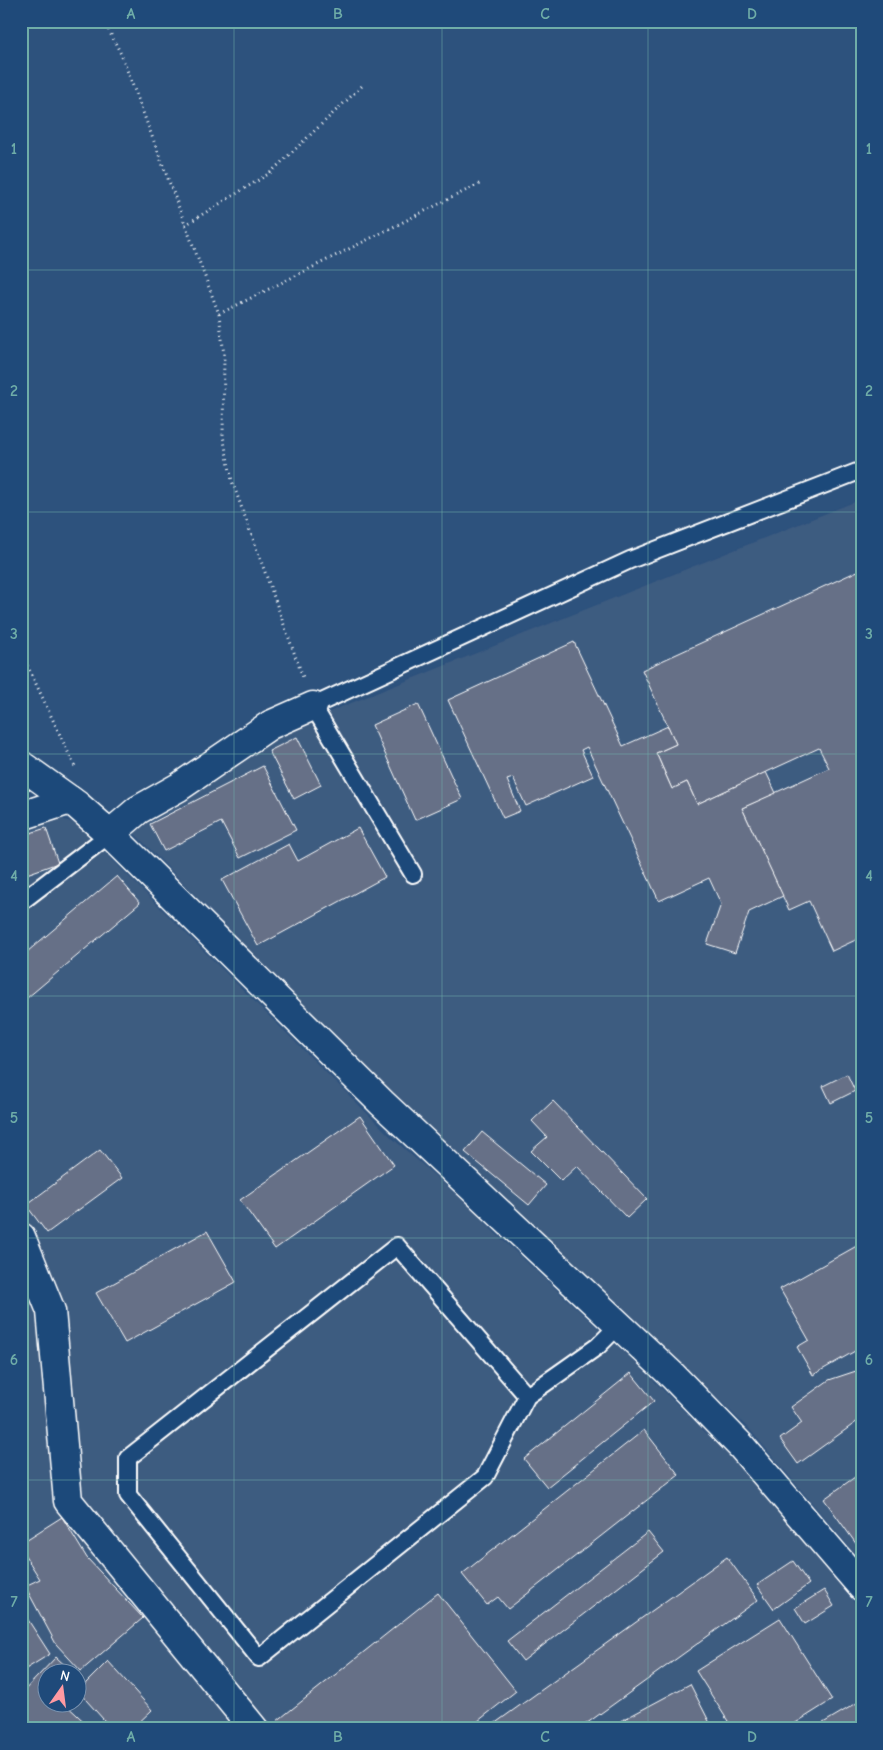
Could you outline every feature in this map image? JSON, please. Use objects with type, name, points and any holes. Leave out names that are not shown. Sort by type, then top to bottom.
[{"type":"street","points":[[110,834],[138,810],[179,787],[270,725],[313,706]]},
{"type":"street","points":[[21,765],[73,802],[110,834],[382,1104],[672,1375],[741,1446],[862,1587]]},
{"type":"street","points":[[21,816],[73,802]]},
{"type":"street","points":[[21,1237],[51,1311],[68,1501],[248,1727]]},
{"type":"lane","points":[[413,874],[313,706],[630,560],[862,470]]},
{"type":"lane","points":[[21,902],[110,834]]},
{"type":"lane","points":[[526,1396],[397,1246],[128,1458],[128,1495],[259,1658],[485,1477],[526,1396],[598,1346],[619,1325]]},
{"type":"path","points":[[104,21],[121,54],[219,314],[224,355],[223,436],[232,481],[313,706]]},
{"type":"path","points":[[185,225],[270,173],[363,85]]},
{"type":"path","points":[[219,314],[481,184]]},
{"type":"path","points":[[21,652],[75,764],[73,802]]},
{"type":"shaded area","points":[[862,499],[862,1562],[750,1430],[630,1314],[383,1086],[133,832],[135,819],[257,744],[311,719]]},
{"type":"shaded area","points":[[44,814],[75,823],[391,1137],[476,1212],[493,1231],[640,1367],[744,1471],[862,1612],[862,1729],[21,1729],[21,822]]},
{"type":"building","points":[[862,569],[862,937],[832,951],[809,901],[789,910],[742,808],[829,768],[819,748],[697,804],[687,782],[672,789],[656,753],[676,744],[642,670]]},
{"type":"building","points":[[574,642],[623,746],[668,726],[676,744],[656,753],[672,789],[687,782],[697,804],[766,772],[776,793],[742,808],[783,896],[749,912],[735,953],[707,944],[721,904],[709,878],[659,901],[587,747],[581,750],[593,776],[526,806],[513,778],[507,780],[520,811],[503,818],[448,700]]},
{"type":"building","points":[[418,704],[462,799],[415,820],[372,725]]},
{"type":"building","points":[[297,737],[321,785],[294,799],[269,751]]},
{"type":"building","points":[[263,766],[296,830],[240,858],[221,822],[164,851],[150,824]]},
{"type":"building","points":[[46,828],[58,863],[21,876],[21,836]]},
{"type":"building","points":[[358,828],[385,877],[258,946],[222,880],[289,844],[298,861]]},
{"type":"building","points":[[117,876],[140,903],[21,1003],[21,957]]},
{"type":"building","points":[[847,1074],[855,1091],[831,1103],[823,1086]]},
{"type":"building","points":[[553,1101],[647,1199],[627,1218],[577,1166],[561,1181],[531,1151],[547,1137],[532,1121]]},
{"type":"building","points":[[360,1116],[394,1165],[275,1249],[240,1200]]},
{"type":"building","points":[[482,1132],[546,1185],[529,1205],[465,1152]]},
{"type":"building","points":[[100,1150],[122,1178],[47,1233],[26,1205]]},
{"type":"building","points":[[207,1231],[236,1282],[125,1343],[96,1293]]},
{"type":"building","points":[[862,1243],[862,1347],[813,1375],[797,1347],[809,1340],[780,1289]]},
{"type":"building","points":[[856,1371],[862,1379],[862,1418],[798,1464],[780,1439],[802,1423],[791,1407],[829,1380]]},
{"type":"building","points":[[631,1373],[654,1401],[547,1487],[524,1459]]},
{"type":"building","points":[[644,1430],[679,1475],[508,1609],[498,1597],[487,1605],[462,1574]]},
{"type":"building","points":[[862,1472],[862,1552],[824,1499]]},
{"type":"building","points":[[62,1517],[87,1558],[143,1618],[88,1665],[88,1662],[73,1662],[56,1644],[25,1586],[40,1579],[21,1549],[21,1543]]},
{"type":"building","points":[[648,1532],[664,1552],[523,1661],[507,1641]]},
{"type":"building","points":[[727,1557],[758,1600],[579,1729],[497,1729],[494,1724]]},
{"type":"building","points":[[793,1561],[809,1584],[774,1609],[757,1585]]},
{"type":"building","points":[[824,1590],[834,1606],[805,1624],[795,1608]]},
{"type":"building","points":[[438,1593],[516,1691],[468,1729],[283,1729],[277,1721]]},
{"type":"building","points":[[21,1609],[50,1654],[21,1672]]},
{"type":"building","points":[[780,1618],[832,1700],[786,1729],[733,1729],[696,1671]]},
{"type":"building","points":[[56,1657],[61,1662],[51,1662]]},
{"type":"building","points":[[108,1661],[152,1710],[132,1729],[112,1729],[88,1702],[88,1681]]},
{"type":"building","points":[[38,1676],[38,1712],[74,1712],[92,1729],[21,1729],[21,1694]]},
{"type":"building","points":[[690,1684],[713,1729],[606,1729]]},
{"type":"building","points":[[862,1700],[862,1729],[813,1729]]}]
